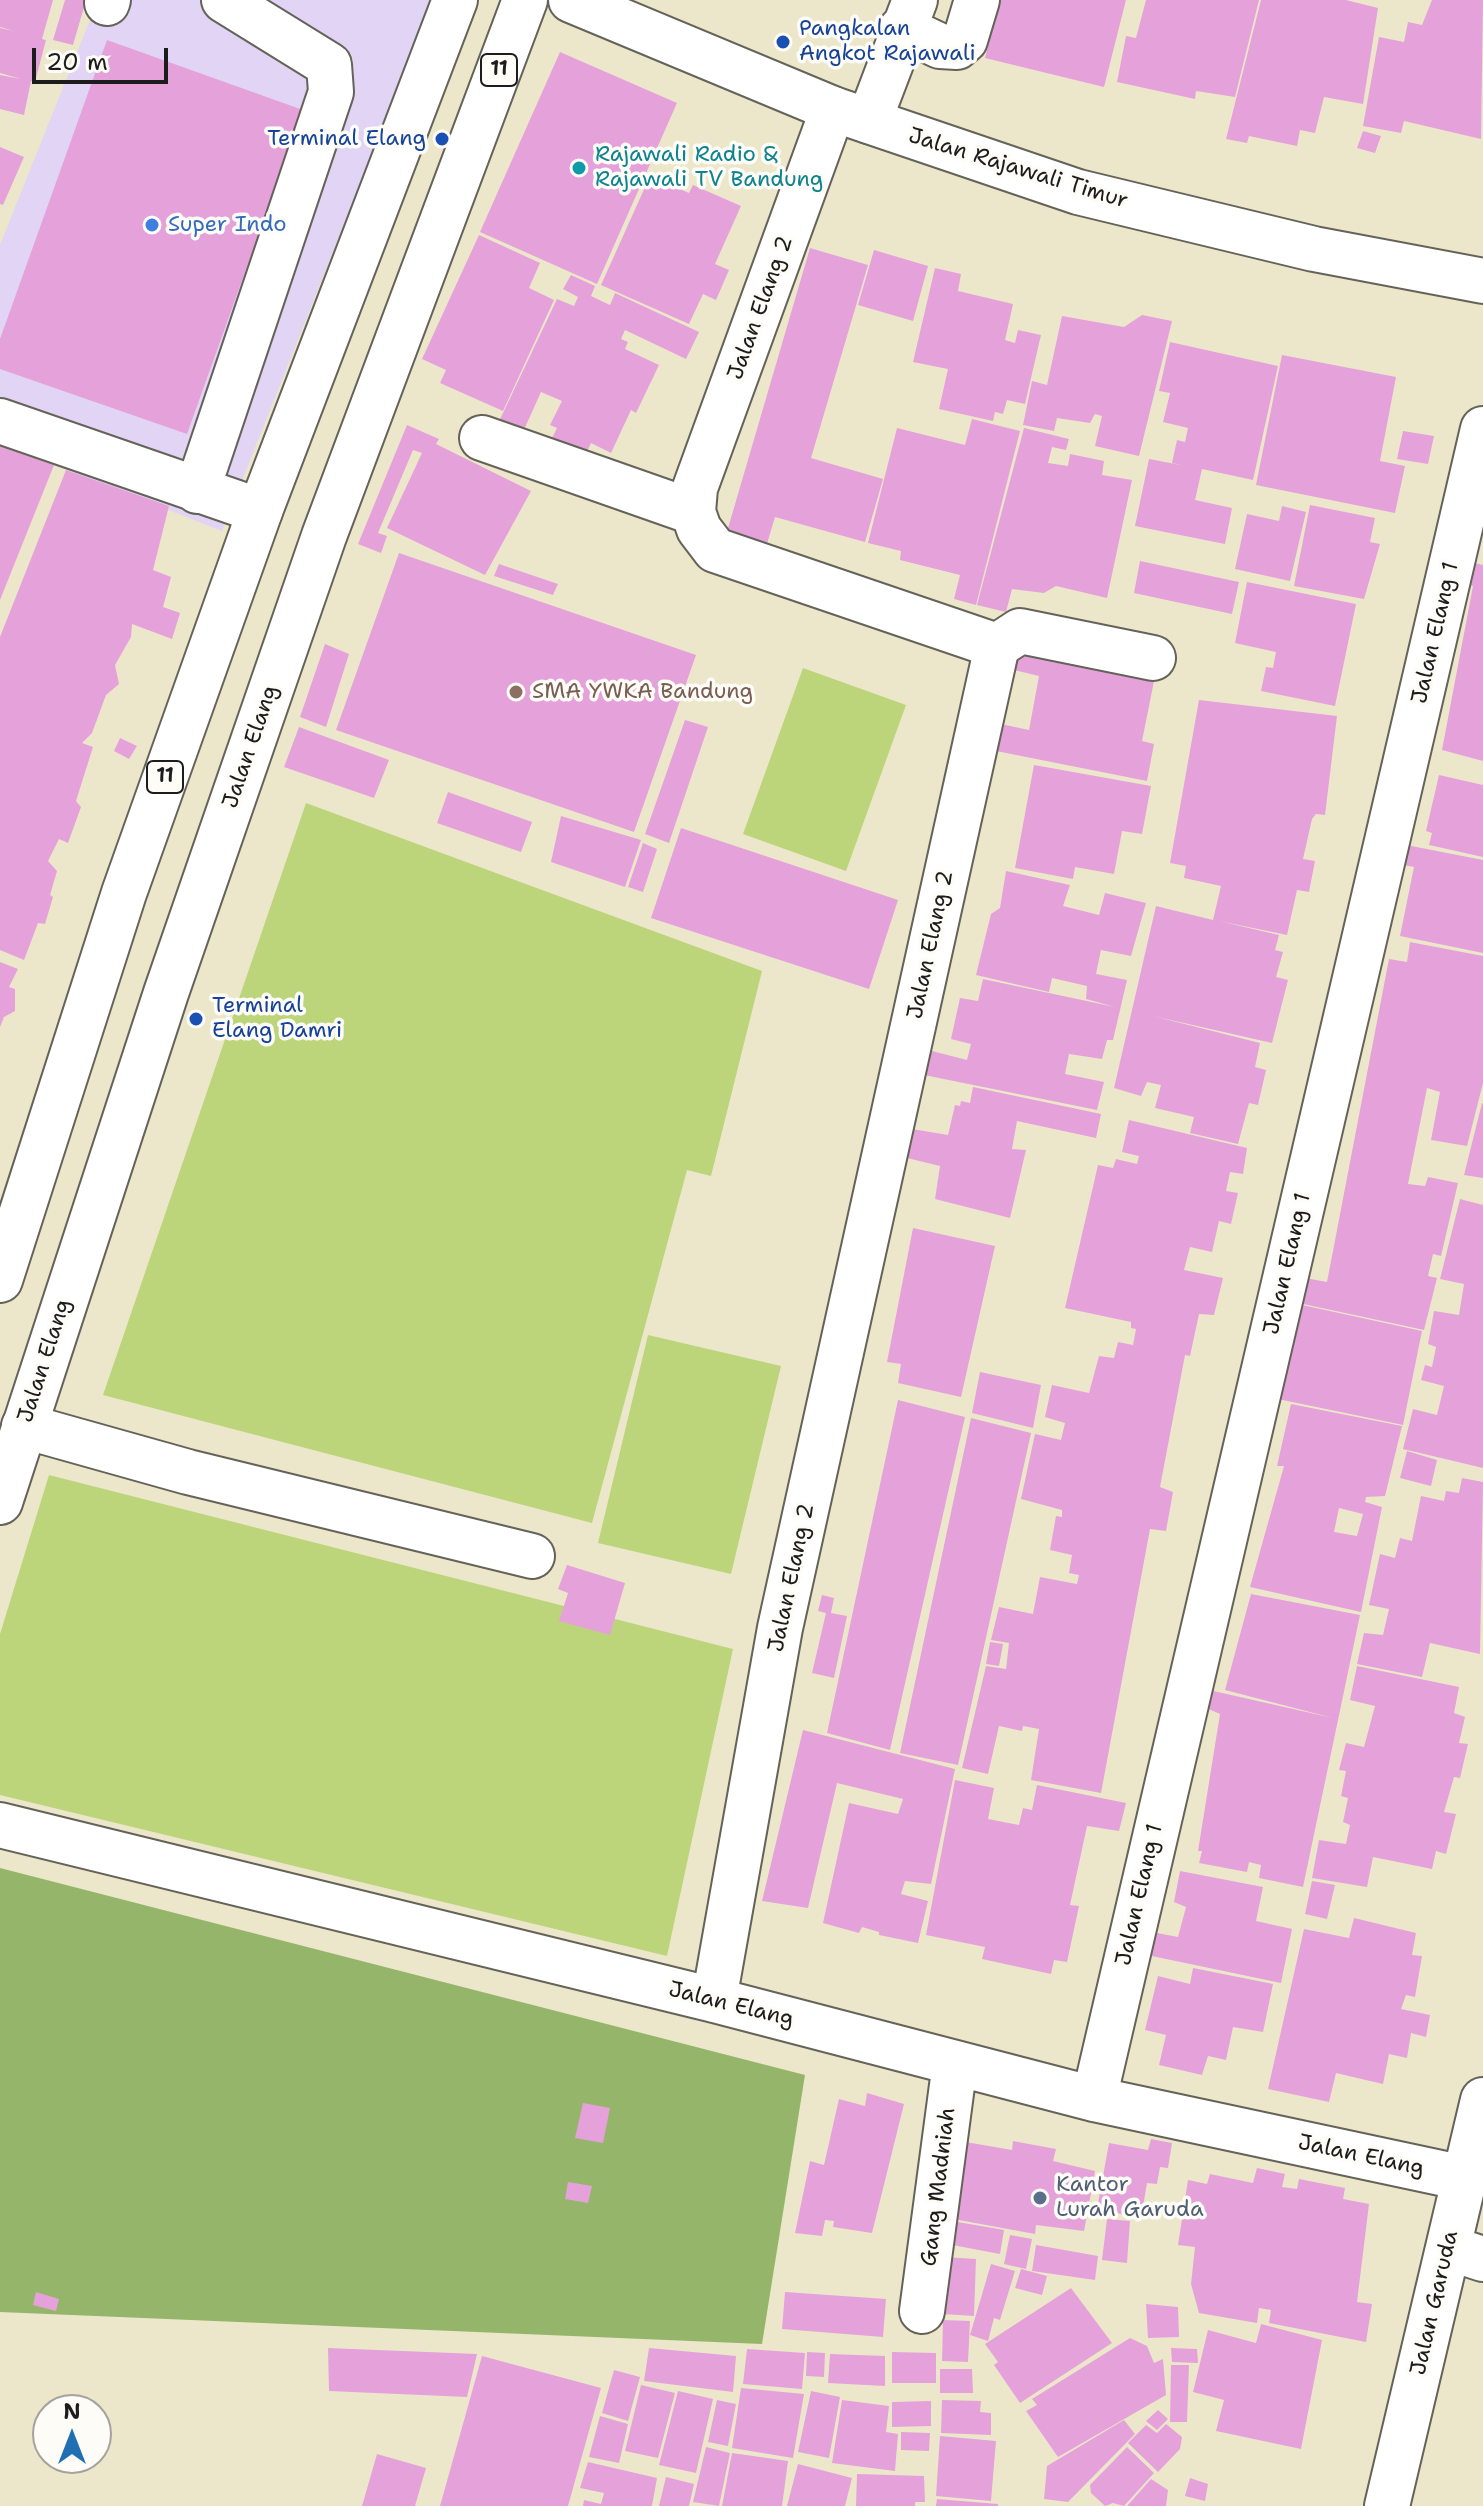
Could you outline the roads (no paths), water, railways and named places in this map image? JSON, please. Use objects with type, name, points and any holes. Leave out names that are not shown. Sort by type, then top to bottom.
[{"type":"main road","points":[[197,491],[331,92],[329,65],[224,0]]},
{"type":"main road","name":"11","points":[[0,1280],[124,893],[260,511],[455,0]]},
{"type":"main road","name":"Jalan Elang","points":[[0,1502],[166,993],[324,536],[525,0]]},
{"type":"main road","name":"Jalan Rajawali Timur","points":[[571,0],[851,115],[1078,192],[1314,249],[1483,281]]},
{"type":"main road","points":[[908,14],[940,46],[957,47],[965,40],[977,0]]},
{"type":"main road","name":"Jalan Elang 2","points":[[693,512],[695,488],[851,115],[908,14]]},
{"type":"main road","points":[[0,421],[260,511]]},
{"type":"main road","name":"Jalan Elang 1","points":[[1094,2099],[1483,429]]},
{"type":"main road","points":[[482,438],[693,512],[699,529],[715,550],[997,646],[1020,631],[1153,658]]},
{"type":"main road","name":"Jalan Elang 2","points":[[714,2000],[780,1628],[997,646]]},
{"type":"main road","points":[[24,1426],[188,1472],[532,1556]]},
{"type":"main road","name":"Jalan Elang","points":[[0,1825],[714,2000],[1094,2099],[1464,2178]]},
{"type":"main road","name":"Gang Madniah","points":[[922,2311],[955,2063]]},
{"type":"main road","name":"Jalan Garuda","points":[[1387,2506],[1466,2254],[1464,2178],[1480,2123]]},
{"type":"place","name":"Pangkalan Angkot Rajawali","points":[[783,42]]},
{"type":"place","name":"Terminal Elang","points":[[442,139]]},
{"type":"place","name":"Rajawali Radio & Rajawali TV Bandung","points":[[579,168]]},
{"type":"place","name":"Super Indo","points":[[152,225]]},
{"type":"place","name":"SMA YWKA Bandung","points":[[516,692]]},
{"type":"place","name":"Terminal Elang Damri","points":[[196,1019]]},
{"type":"place","name":"Kantor Lurah Garuda","points":[[1040,2198]]}]
